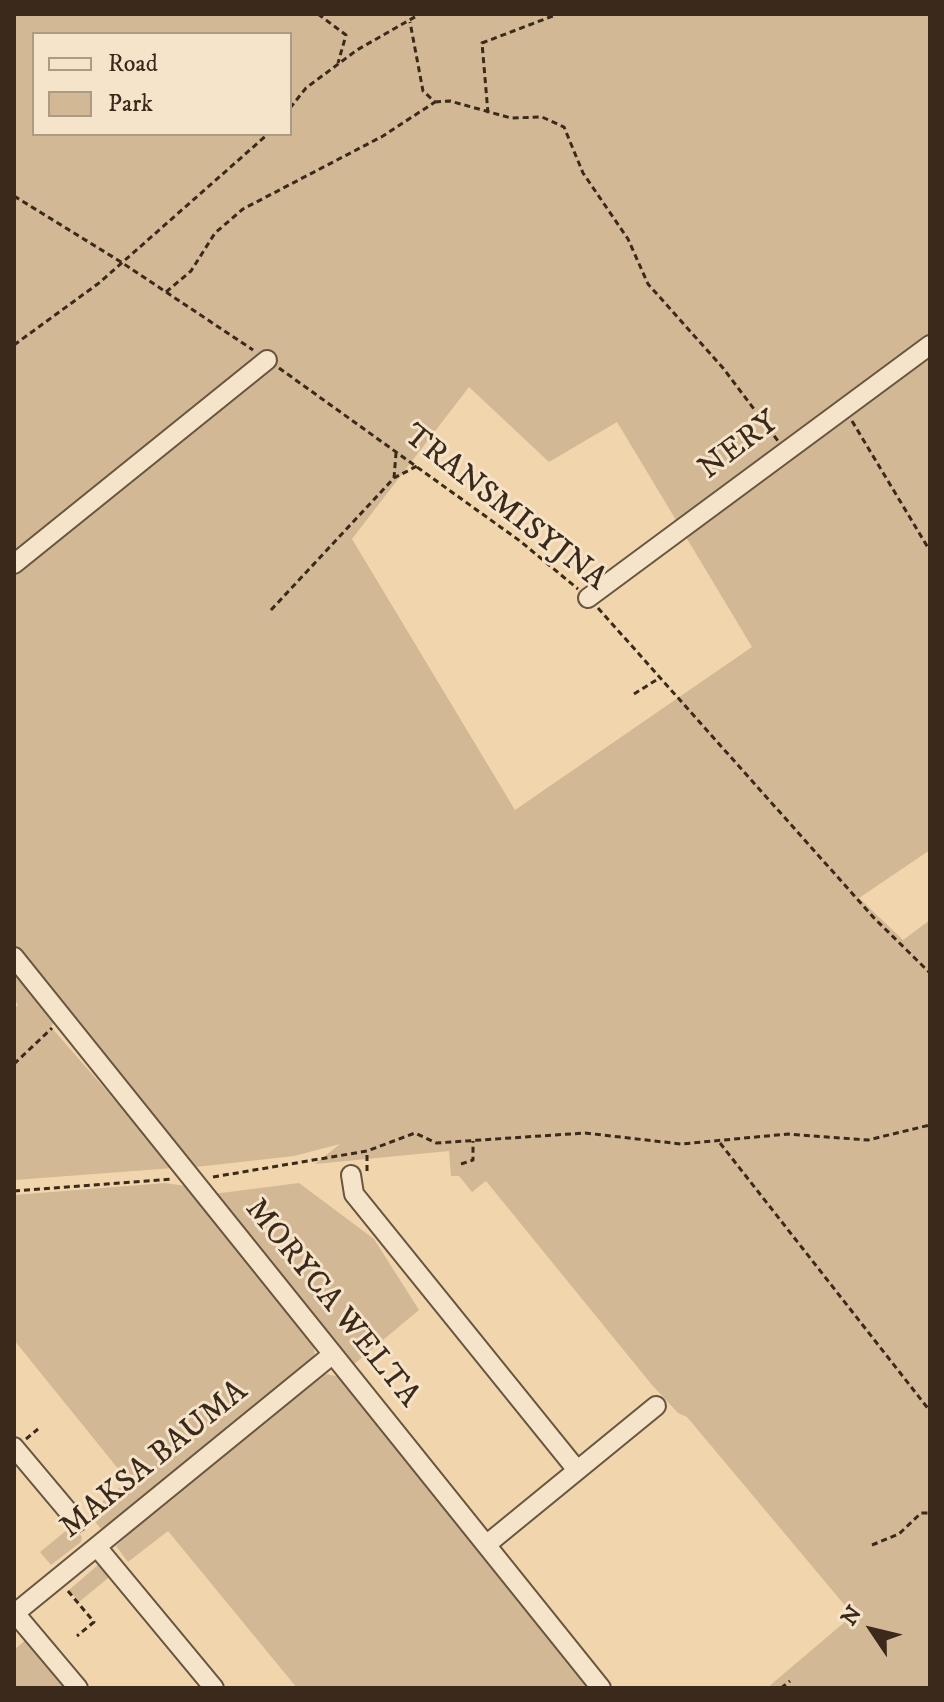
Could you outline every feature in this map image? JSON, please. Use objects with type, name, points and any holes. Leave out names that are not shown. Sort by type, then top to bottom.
[{"type":"street","name":"NERY","points":[[588,598],[843,406],[930,345]]},
{"type":"street","points":[[14,564],[267,360]]},
{"type":"street","name":"MORYCA WELTA","points":[[14,957],[601,1688]]},
{"type":"street","points":[[359,1175],[354,1194],[577,1470]]},
{"type":"street","name":"MAKSA BAUMA","points":[[14,1613],[333,1354]]},
{"type":"street","points":[[486,1545],[656,1406]]},
{"type":"street","points":[[18,1445],[77,1522]]},
{"type":"street","points":[[97,1547],[214,1688]]},
{"type":"street","points":[[14,1613],[78,1688]]},
{"type":"path","points":[[318,14],[346,35],[338,64]]},
{"type":"path","points":[[292,106],[306,88],[375,37],[410,22],[420,14]]},
{"type":"path","points":[[488,113],[482,43],[558,14]]},
{"type":"path","points":[[410,22],[423,91],[435,102]]},
{"type":"path","points":[[166,292],[191,271],[215,233],[243,209],[383,136],[435,102],[450,101],[511,118],[542,117],[564,127],[583,173],[628,239],[648,284],[723,368],[749,407],[786,450]]},
{"type":"path","points":[[14,345],[99,283],[266,136]]},
{"type":"path","name":"TRANSMISYJNA","points":[[14,196],[121,262],[267,360],[520,541],[588,598],[875,919],[930,973]]},
{"type":"path","points":[[843,406],[930,551]]},
{"type":"path","points":[[394,478],[396,452]]},
{"type":"path","points":[[271,610],[394,478],[417,466]]},
{"type":"path","points":[[634,694],[661,677]]},
{"type":"path","points":[[14,1064],[63,1018]]},
{"type":"path","points":[[14,1191],[164,1178],[194,1180],[367,1151],[415,1133],[436,1143],[585,1133],[681,1144],[788,1134],[868,1140],[930,1125]]},
{"type":"path","points":[[461,1164],[473,1160],[473,1140]]},
{"type":"path","points":[[720,1142],[930,1411]]},
{"type":"path","points":[[359,1175],[367,1151]]},
{"type":"path","points":[[18,1445],[38,1429]]},
{"type":"path","points":[[872,1545],[899,1534],[921,1513],[930,1513]]},
{"type":"path","points":[[77,1636],[94,1622],[78,1603]]},
{"type":"path","points":[[781,1688],[790,1681]]},
{"type":"green space","points":[[14,14],[930,14],[930,341],[679,525],[617,422],[549,462],[469,387],[352,539],[515,810],[752,647],[683,532],[930,350],[930,850],[859,898],[903,940],[930,920],[930,1688],[767,1688],[853,1615],[687,1417],[678,1413],[652,1385],[486,1181],[472,1192],[459,1176],[451,1176],[449,1151],[315,1164],[340,1144],[294,1156],[196,1167],[14,947]]},
{"type":"green space","points":[[14,969],[55,1020],[51,1027],[174,1168],[14,1180],[14,1008],[18,1005],[14,999]]},
{"type":"green space","points":[[165,1183],[186,1186],[313,1341],[315,1357],[143,1499],[101,1529],[88,1513],[128,1481],[14,1340],[14,1195]]},
{"type":"green space","points":[[299,1183],[374,1239],[419,1310],[353,1365],[213,1194]]},
{"type":"green space","points":[[326,1374],[340,1377],[611,1688],[297,1688],[168,1531],[128,1562],[116,1546],[153,1512]]},
{"type":"green space","points":[[73,1525],[82,1537],[81,1542],[51,1565],[40,1552]]},
{"type":"green space","points":[[99,1564],[113,1574],[79,1602],[69,1590]]},
{"type":"green space","points":[[29,1637],[72,1688],[14,1688],[14,1650]]}]
